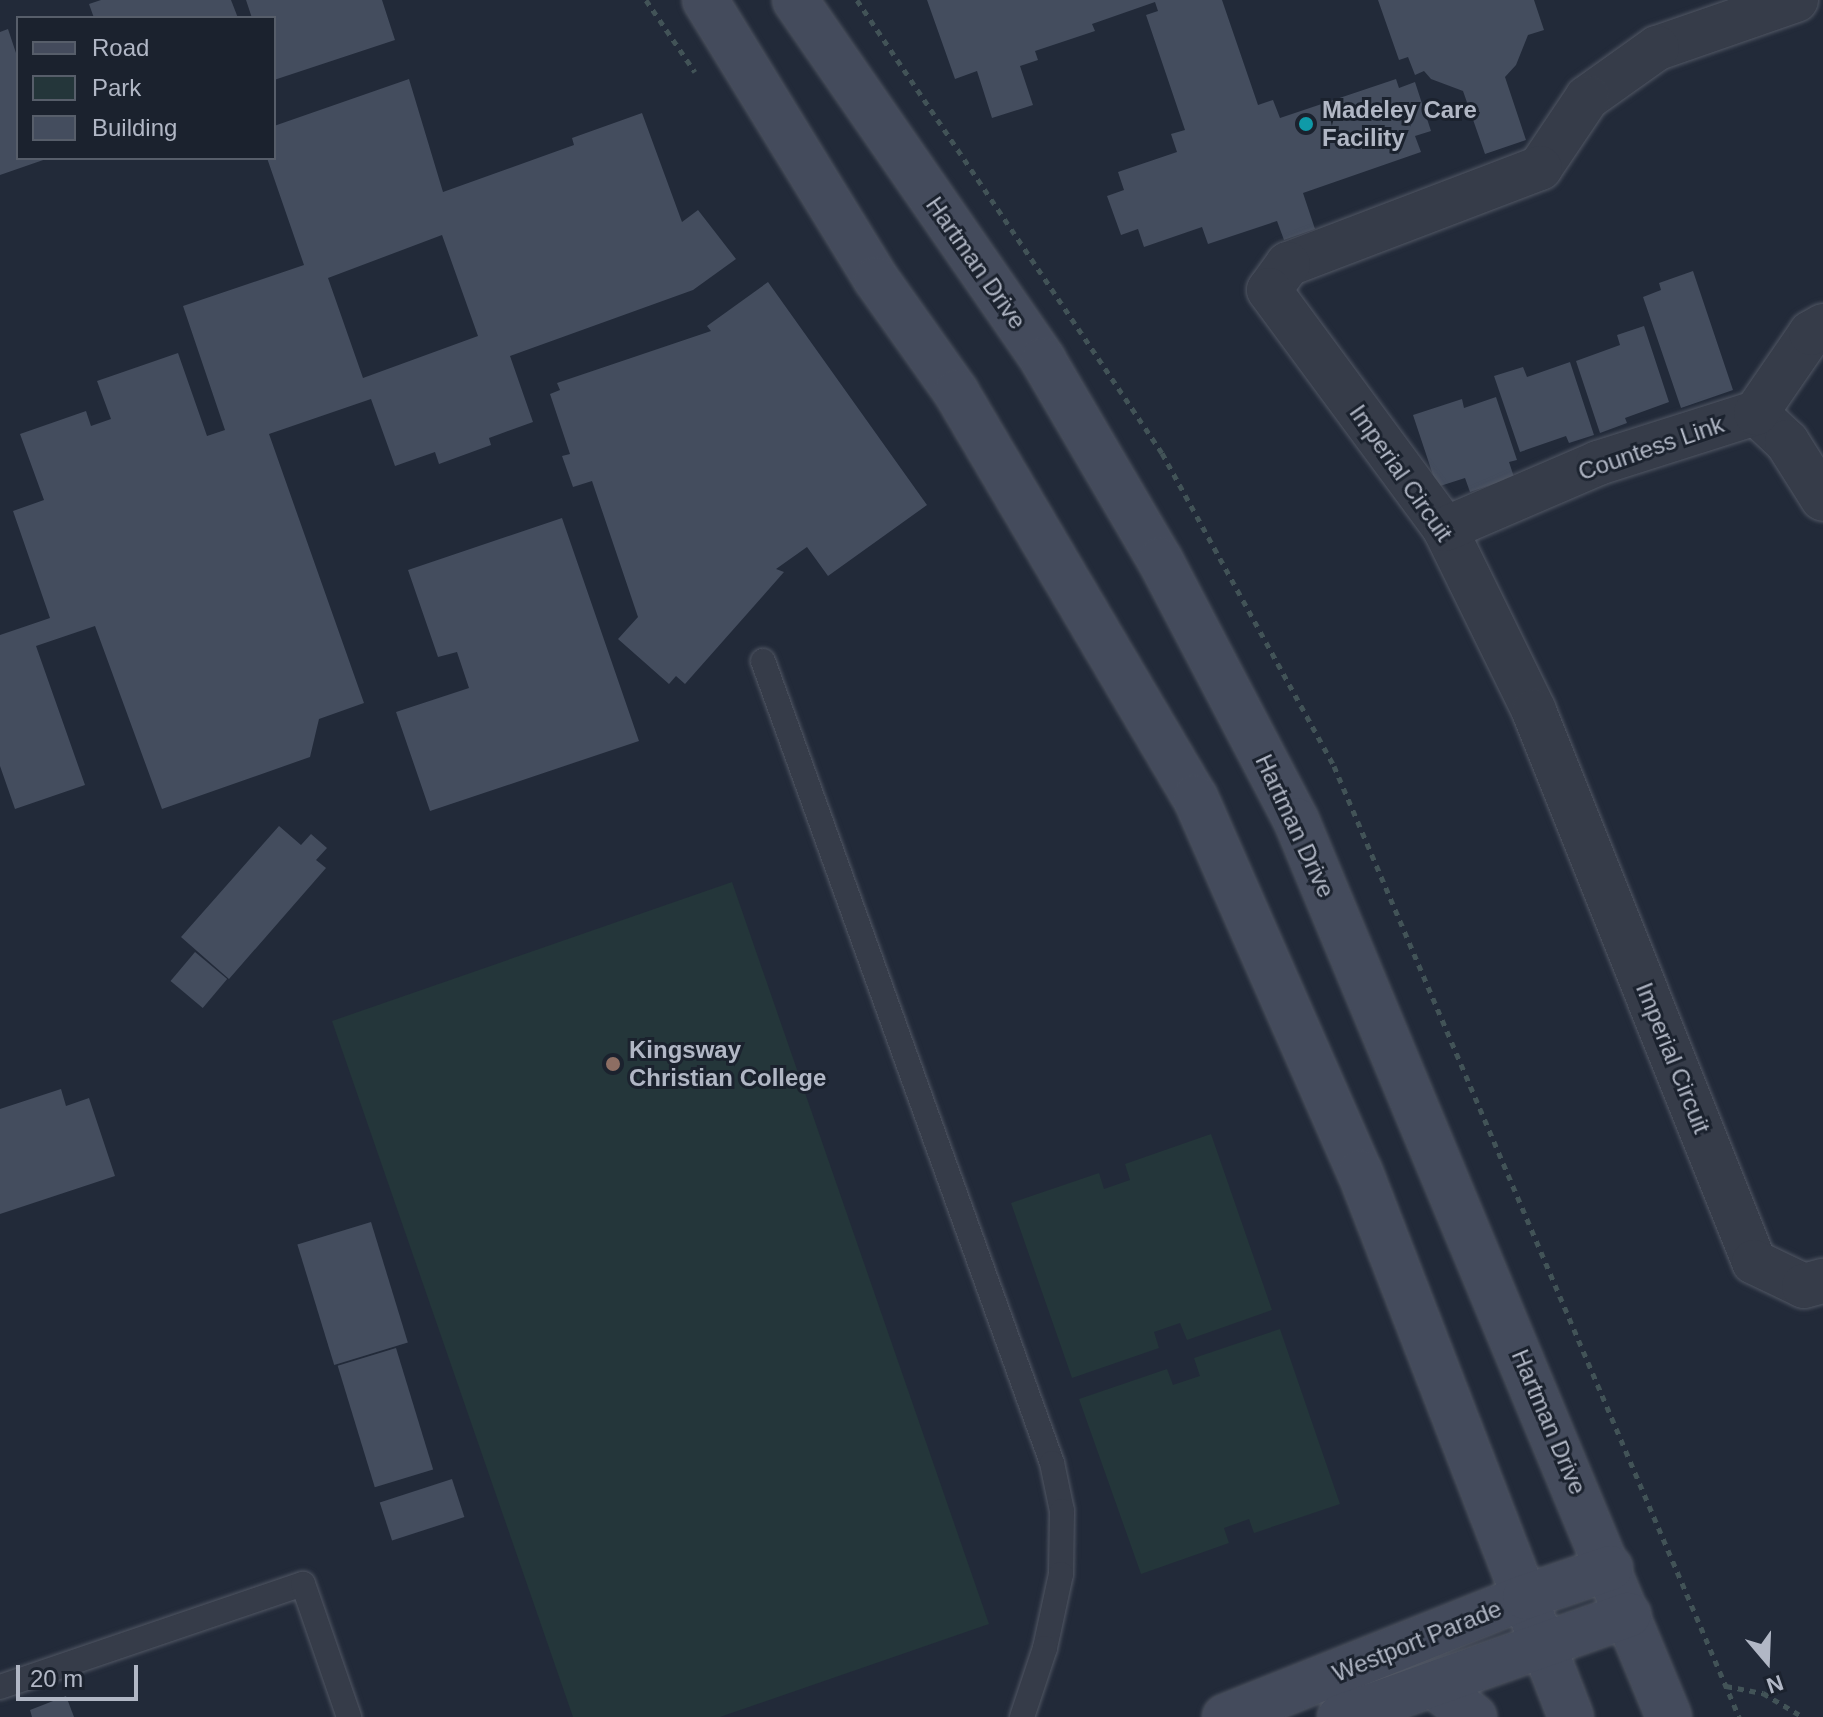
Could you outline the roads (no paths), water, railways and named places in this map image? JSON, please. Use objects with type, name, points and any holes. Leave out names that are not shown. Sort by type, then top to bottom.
[{"type":"main road","points":[[705,0],[876,279],[956,392],[1195,797],[1360,1172],[1571,1717]]},
{"type":"main road","name":"Hartman Drive","points":[[795,0],[1043,360],[1160,560],[1296,820],[1610,1568],[1669,1717]]},
{"type":"main road","name":"Westport Parade","points":[[1225,1717],[1525,1597],[1610,1568]]},
{"type":"main road","name":"Westport Parade","points":[[1340,1717],[1628,1615]]},
{"type":"main road","points":[[1433,1685],[1474,1717]]},
{"type":"street","name":"Imperial Circuit","points":[[1796,0],[1657,48],[1587,98],[1540,168],[1288,264],[1269,290],[1445,529],[1534,711],[1754,1262],[1804,1286],[1823,1281]]},
{"type":"street","name":"Countess Link","points":[[1445,529],[1598,463],[1756,413],[1811,333],[1823,326]]},
{"type":"street","points":[[1756,413],[1787,442],[1823,499]]},
{"type":"lane","points":[[763,661],[1052,1463],[1062,1511],[1061,1574],[1045,1648],[1022,1717]]},
{"type":"lane","points":[[0,1687],[303,1584],[349,1717]]},
{"type":"place","name":"Madeley Care Facility","points":[[1306,124]]},
{"type":"place","name":"Kingsway Christian College","points":[[613,1064]]}]
